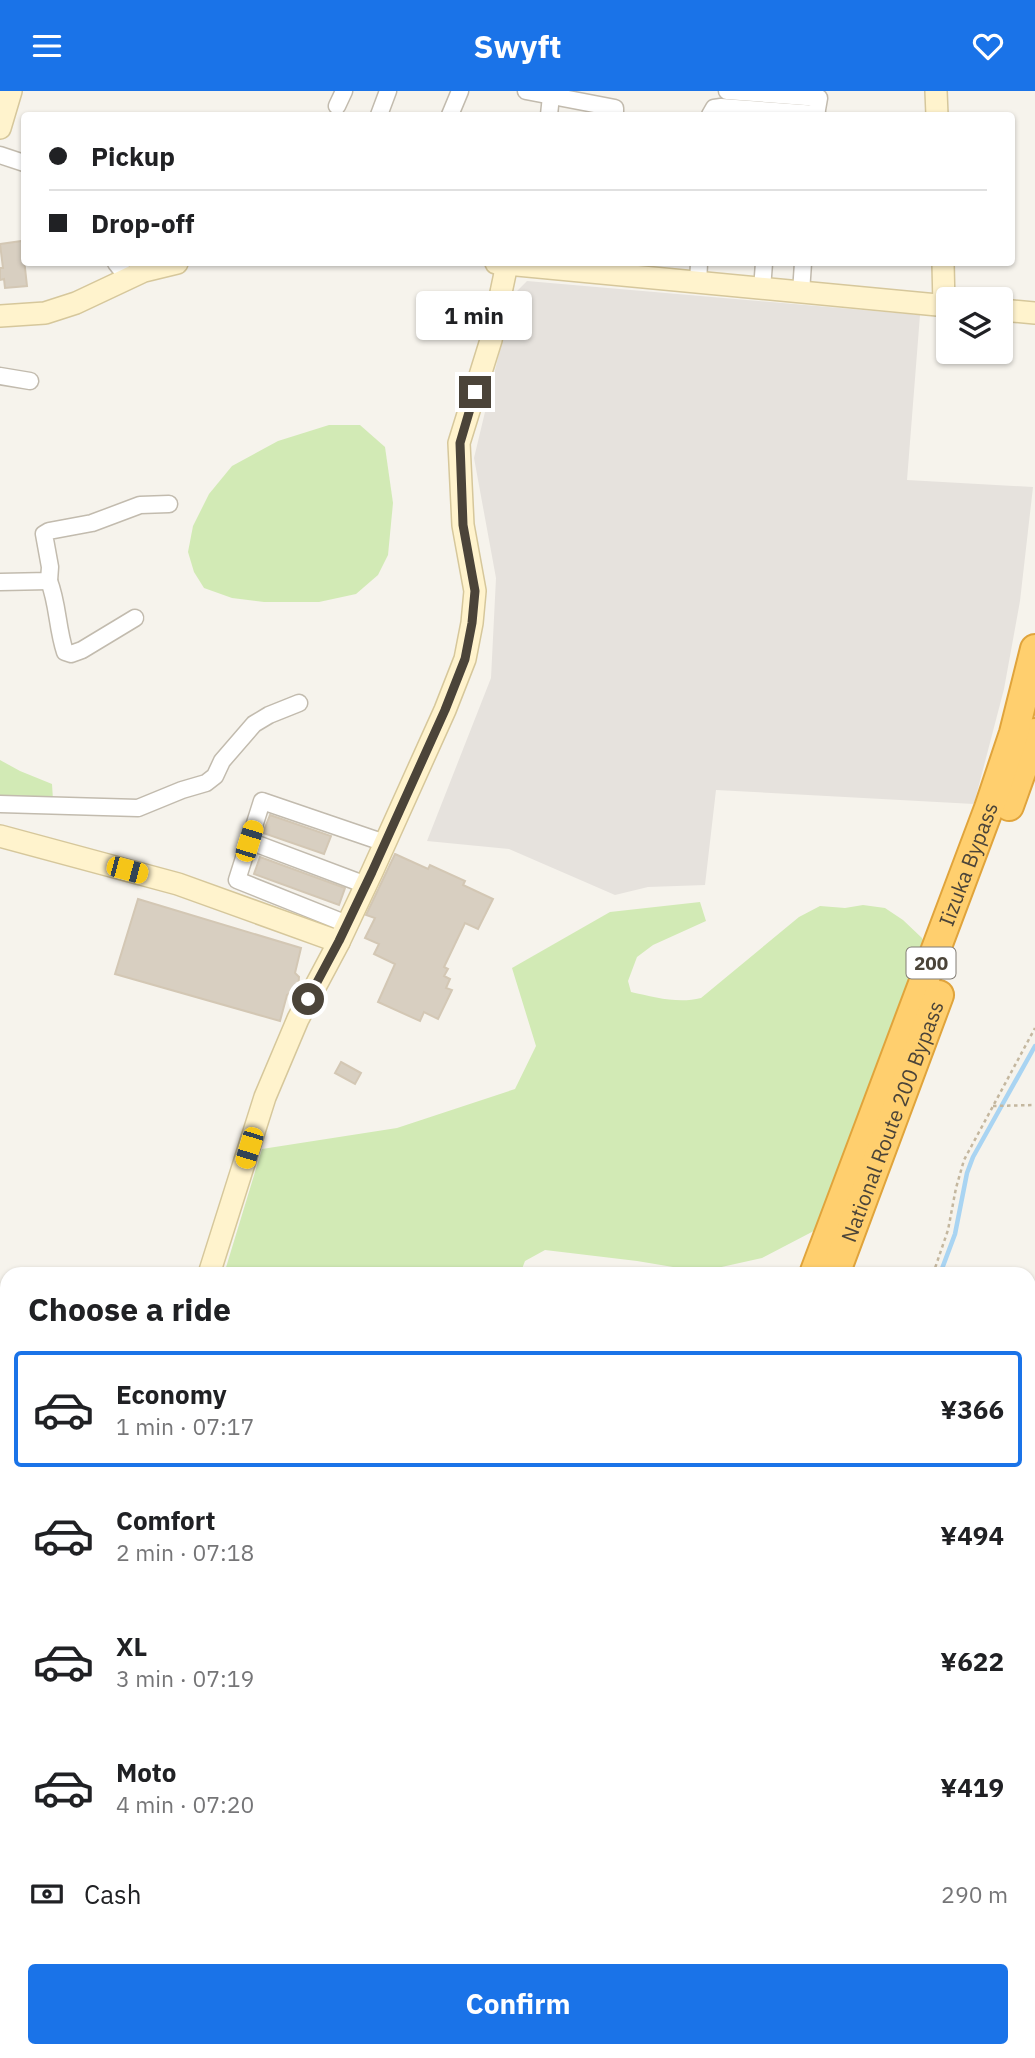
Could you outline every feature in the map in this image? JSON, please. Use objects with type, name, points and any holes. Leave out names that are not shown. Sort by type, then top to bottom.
[{"type":"highway","name":"Iizuka Bypass","points":[[817,1267],[989,809],[1014,733],[1035,649]]},
{"type":"highway","name":"National Route 200 Bypass","points":[[838,1267],[1035,733]]},
{"type":"street","points":[[0,128],[11,91]]},
{"type":"street","points":[[380,112],[388,91]]},
{"type":"street","points":[[451,112],[460,91]]},
{"type":"street","points":[[526,91],[615,108],[615,112]]},
{"type":"street","points":[[727,91],[818,105]]},
{"type":"street","points":[[936,91],[937,112]]},
{"type":"street","points":[[549,112],[551,96]]},
{"type":"street","points":[[783,112],[818,105]]},
{"type":"street","points":[[712,112],[714,108],[721,107],[768,112]]},
{"type":"street","points":[[0,155],[21,162]]},
{"type":"street","points":[[211,1267],[265,1097],[298,1019],[366,885],[445,710],[465,659],[475,591],[463,525],[460,443],[491,340],[500,266]]},
{"type":"street","points":[[560,266],[699,273],[762,289],[936,305]]},
{"type":"street","points":[[762,289],[764,266]]},
{"type":"street","points":[[801,292],[803,266]]},
{"type":"street","points":[[943,266],[945,287]]},
{"type":"street","points":[[0,316],[44,313],[76,303],[134,268]]},
{"type":"street","points":[[1013,311],[1035,313]]},
{"type":"street","points":[[0,376],[30,381]]},
{"type":"street","points":[[135,618],[82,650],[71,654],[65,652],[55,596],[49,580],[50,567],[44,534],[92,523],[140,505],[169,504]]},
{"type":"street","points":[[0,582],[49,580]]},
{"type":"street","points":[[0,804],[138,808],[206,783],[215,776],[222,761],[254,724],[299,703]]},
{"type":"street","points":[[343,933],[237,880],[262,801],[385,843]]},
{"type":"street","points":[[0,836],[178,884],[343,933]]},
{"type":"street","points":[[249,841],[366,885]]},
{"type":"path","points":[[935,1267],[948,1230],[964,1160],[1035,1028]]},
{"type":"path","points":[[992,1105],[1035,1105]]},
{"type":"shaded area","points":[[527,281],[920,315],[907,480],[1033,487],[1020,601],[1004,689],[974,804],[716,790],[705,885],[648,887],[615,895],[509,849],[427,841],[491,678],[496,578],[474,458],[513,295]]},
{"type":"green space","points":[[329,425],[360,425],[385,447],[393,503],[388,555],[378,575],[356,594],[319,602],[264,602],[232,598],[204,588],[194,572],[188,552],[193,526],[209,494],[232,466],[278,441]]},
{"type":"green space","points":[[0,760],[52,784],[53,800],[0,799]]},
{"type":"green space","points":[[700,902],[706,921],[653,945],[637,957],[628,981],[631,992],[675,1000],[701,998],[799,917],[820,906],[845,908],[863,905],[885,908],[922,938],[933,963],[831,1222],[762,1258],[722,1267],[673,1267],[545,1250],[525,1261],[523,1267],[226,1267],[262,1149],[397,1128],[515,1089],[536,1046],[512,968],[610,912]]},
{"type":"building","points":[[21,241],[21,266],[25,266],[27,286],[5,288],[4,279],[0,280],[0,268],[3,268],[0,244]]},
{"type":"building","points":[[270,815],[331,836],[324,854],[263,833]]},
{"type":"building","points":[[395,854],[428,869],[430,865],[465,881],[463,885],[493,899],[478,929],[465,923],[444,967],[448,969],[444,976],[450,979],[446,988],[452,990],[438,1019],[424,1012],[420,1021],[378,1002],[395,964],[374,954],[379,944],[365,938],[375,918],[366,915]]},
{"type":"building","points":[[260,857],[345,888],[339,905],[254,874]]},
{"type":"building","points":[[138,899],[301,948],[295,973],[299,977],[298,989],[287,995],[280,1021],[115,974]]},
{"type":"building","points":[[341,1062],[361,1073],[355,1084],[335,1073]]},
{"type":"waterway","points":[[943,1267],[955,1234],[967,1173],[973,1157],[1035,1046]]},
{"type":"route","points":[[308,999],[372,872],[465,659],[475,591],[463,525],[460,443],[475,392]]}]
